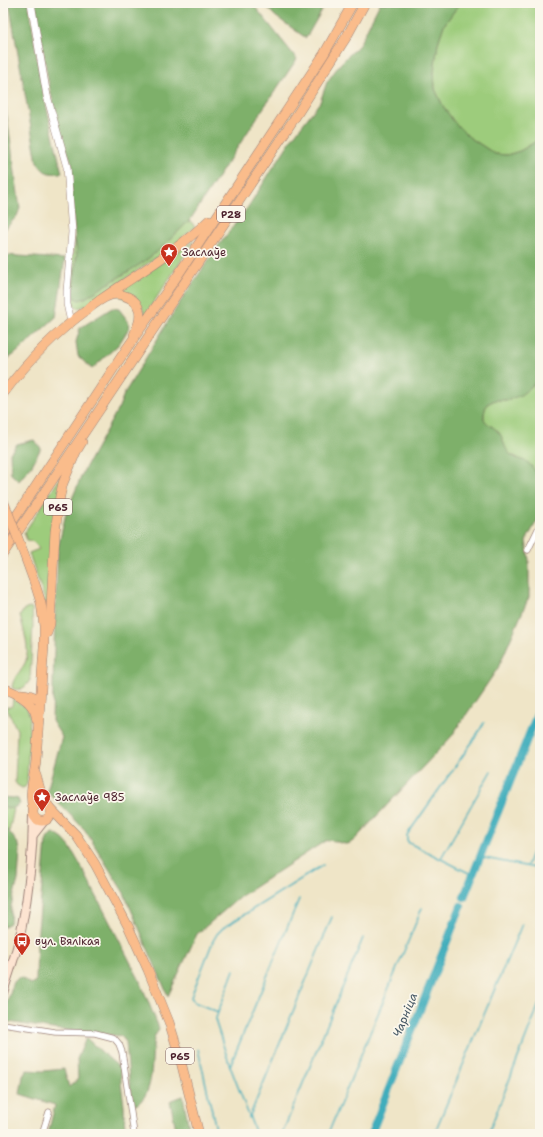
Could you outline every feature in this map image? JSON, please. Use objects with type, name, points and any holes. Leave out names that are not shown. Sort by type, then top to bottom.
[{"type":"main road","name":"Р28","points":[[3,536],[128,348],[153,313],[324,54],[353,3]]},
{"type":"main road","name":"Р28","points":[[3,554],[296,116],[347,36],[365,3]]},
{"type":"main road","points":[[3,394],[14,379],[35,356],[71,322],[100,300],[170,252],[198,231],[221,210]]},
{"type":"main road","points":[[100,300],[111,295],[122,295],[129,297],[139,308],[140,320],[128,348]]},
{"type":"main road","name":"Р65","points":[[44,647],[50,624],[55,532],[60,496],[76,452],[94,419]]},
{"type":"main road","name":"Р65","points":[[3,499],[36,587],[41,603],[44,626],[42,681],[35,773],[31,795],[33,811],[38,820],[59,823],[73,832]]},
{"type":"main road","points":[[21,694],[33,690],[42,681]]},
{"type":"main road","points":[[3,688],[21,694],[34,696],[40,700]]},
{"type":"main road","points":[[21,694],[31,704],[38,725]]},
{"type":"main road","points":[[31,704],[40,700]]},
{"type":"main road","name":"Р65","points":[[35,773],[42,796],[85,847],[129,928],[169,1022],[179,1054],[199,1134]]},
{"type":"main road","points":[[3,993],[21,931],[31,867],[33,811],[39,803],[49,806],[51,815],[33,835]]},
{"type":"street","points":[[31,3],[47,96],[67,167],[72,232],[67,304],[71,322]]},
{"type":"street","points":[[528,550],[540,525]]},
{"type":"street","points":[[3,1024],[55,1032],[95,1033],[114,1038],[119,1044],[122,1052],[134,1134]]},
{"type":"street","points":[[42,1134],[49,1112]]},
{"type":"green space","points":[[9,3],[29,3],[40,79],[62,173],[47,172],[42,169],[37,162]]},
{"type":"green space","points":[[35,3],[252,3],[297,59],[190,220],[158,251],[142,263],[85,298],[79,300],[75,298],[73,293],[77,251],[71,183],[72,163],[60,133],[48,80]]},
{"type":"green space","points":[[266,3],[326,3],[306,38],[275,16],[265,5]]},
{"type":"green space","points":[[380,3],[460,3],[444,25],[438,43],[434,72],[435,89],[443,106],[454,122],[469,137],[495,154],[507,155],[520,151],[535,142],[540,135],[540,376],[533,385],[521,395],[508,400],[495,400],[487,404],[484,416],[486,422],[500,434],[506,449],[510,454],[529,463],[540,476],[540,515],[526,541],[529,560],[529,597],[498,668],[451,737],[357,838],[348,844],[328,840],[325,841],[241,896],[197,934],[168,996],[124,893],[85,830],[47,791],[62,737],[52,721],[58,548],[66,513],[84,470],[119,407],[124,394],[178,305],[216,249],[248,207],[293,137],[320,102],[327,82],[340,64],[359,45]]},
{"type":"green space","points":[[460,3],[540,3],[540,135],[535,142],[520,151],[507,155],[495,154],[469,137],[454,122],[443,106],[435,89],[434,72],[438,43],[444,25]]},
{"type":"green space","points":[[3,88],[20,208],[17,216],[6,228],[3,234]]},
{"type":"green space","points":[[190,220],[195,227],[166,251],[85,306],[78,308],[71,304],[69,297],[69,281],[75,239],[77,251],[74,281],[79,300],[85,298],[142,263],[158,251]]},
{"type":"green space","points":[[195,240],[145,315],[142,307],[114,293]]},
{"type":"green space","points":[[3,255],[65,259],[56,317],[15,354],[3,362]]},
{"type":"green space","points":[[112,308],[119,309],[128,321],[129,328],[119,344],[92,369],[78,356],[76,342],[80,328]]},
{"type":"green space","points":[[540,376],[540,476],[518,458],[509,454],[500,434],[486,422],[484,416],[487,404],[495,400],[508,400],[533,385]]},
{"type":"green space","points":[[34,440],[41,448],[32,465],[19,481],[11,474],[10,453],[17,444]]},
{"type":"green space","points":[[62,475],[47,615],[44,598],[29,553],[39,549],[34,543],[27,540],[24,533]]},
{"type":"green space","points":[[32,608],[33,625],[30,680],[27,685],[22,688],[15,689],[12,688],[13,681],[27,658],[26,640],[20,616],[24,609]]},
{"type":"green space","points":[[13,699],[27,708],[30,717],[27,784],[22,788],[15,782],[17,730],[6,707],[12,706]]},
{"type":"green space","points":[[3,797],[18,799],[20,804],[16,807],[5,808],[3,806]]},
{"type":"green space","points":[[3,802],[14,809],[8,837],[3,915]]},
{"type":"green space","points":[[3,826],[8,830],[19,845],[20,851],[18,880],[11,906],[10,923],[3,927]]},
{"type":"green space","points":[[54,833],[63,839],[70,847],[82,868],[139,979],[159,1028],[154,1038],[151,1075],[147,1092],[142,1100],[136,1105],[133,1104],[129,1079],[126,1042],[121,1036],[53,1029],[4,1020],[3,1014],[14,982],[19,977],[31,984],[36,980],[37,941],[46,842],[49,836]]},
{"type":"green space","points":[[86,1038],[121,1069],[125,1134],[48,1134],[55,1105],[20,1094],[23,1076],[27,1070],[43,1071],[64,1069],[69,1087],[78,1079],[77,1059]]},
{"type":"green space","points":[[183,1096],[190,1134],[177,1134],[170,1101]]},
{"type":"waterway","name":"Чарніца","points":[[464,897],[540,707]]},
{"type":"waterway","points":[[473,875],[409,843],[407,840],[407,835],[484,723]]},
{"type":"waterway","points":[[441,858],[491,771]]},
{"type":"waterway","points":[[527,866],[540,832]]},
{"type":"waterway","points":[[480,857],[540,869]]},
{"type":"waterway","points":[[218,1012],[194,1002],[191,997],[217,934],[223,928],[323,865]]},
{"type":"waterway","points":[[230,1066],[299,899]]},
{"type":"waterway","name":"Чарніца","points":[[371,1134],[461,906]]},
{"type":"waterway","points":[[328,1134],[422,908]]},
{"type":"waterway","points":[[249,1118],[332,917]]},
{"type":"waterway","points":[[434,1134],[522,924]]},
{"type":"waterway","points":[[282,1134],[363,938]]},
{"type":"waterway","points":[[234,970],[216,1018],[216,1023],[230,1066],[256,1134]]},
{"type":"waterway","points":[[488,1134],[540,1002]]},
{"type":"waterway","points":[[198,1049],[217,1134]]},
{"type":"waterway","points":[[373,1129],[384,1134]]},
{"type":"waterway","points":[[538,1134],[540,1130]]},
{"type":"place","name":"Заслаўе","points":[[169,267]]},
{"type":"place","name":"Заслаўе 985","points":[[42,812]]},
{"type":"place","name":"вул. Вялікая","points":[[22,956]]}]
